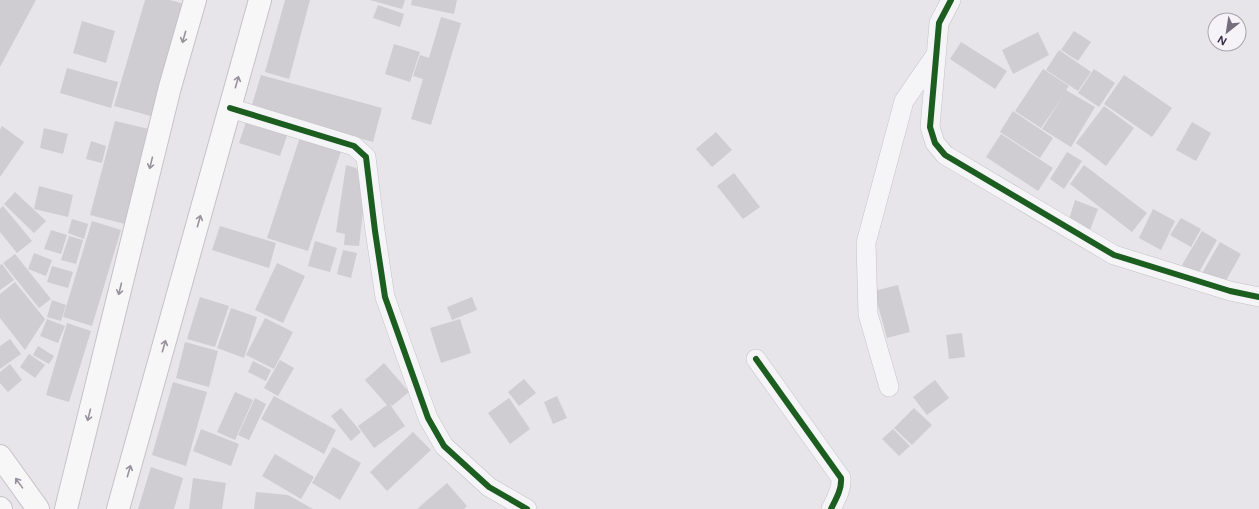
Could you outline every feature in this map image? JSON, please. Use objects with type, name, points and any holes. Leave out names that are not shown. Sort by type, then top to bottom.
[{"type":"main road","points":[[66,509],[170,87],[195,0]]},
{"type":"main road","points":[[118,509],[260,0]]},
{"type":"main road","points":[[0,456],[38,509]]},
{"type":"street","points":[[951,0],[939,23],[930,127],[935,143],[945,155],[1114,255],[1230,290],[1259,297]]},
{"type":"street","points":[[889,387],[868,314],[866,243],[904,100],[936,54]]},
{"type":"street","points":[[230,108],[354,146],[366,157],[385,297],[428,418],[444,446],[489,487],[527,509]]},
{"type":"street","points":[[756,359],[841,478],[839,492],[831,509]]},
{"type":"building","points":[[0,0],[36,0],[0,67]]},
{"type":"building","points":[[145,0],[170,0],[184,4],[151,116],[114,106]]},
{"type":"building","points":[[285,0],[310,0],[289,79],[265,72]]},
{"type":"building","points":[[370,0],[405,0],[402,9]]},
{"type":"building","points":[[412,0],[457,0],[454,14],[411,5]]},
{"type":"building","points":[[378,5],[404,14],[400,27],[373,18]]},
{"type":"building","points":[[441,17],[461,23],[431,125],[411,119],[423,79],[413,76],[420,55],[429,58]]},
{"type":"building","points":[[82,21],[115,31],[106,63],[73,53]]},
{"type":"building","points":[[1074,31],[1091,42],[1078,61],[1061,50]]},
{"type":"building","points":[[1038,32],[1049,55],[1013,74],[1002,50]]},
{"type":"building","points":[[961,42],[1007,71],[995,89],[950,59]]},
{"type":"building","points":[[394,44],[420,52],[410,82],[385,74]]},
{"type":"building","points":[[1059,50],[1091,72],[1078,91],[1046,70]]},
{"type":"building","points":[[67,68],[118,82],[111,108],[60,93]]},
{"type":"building","points":[[1043,69],[1069,86],[1066,90],[1095,107],[1071,147],[1042,129],[1063,96],[1041,128],[1015,111]]},
{"type":"building","points":[[1094,69],[1115,83],[1099,107],[1078,93]]},
{"type":"building","points":[[261,75],[382,108],[373,142],[251,108]]},
{"type":"building","points":[[1124,75],[1172,108],[1152,137],[1104,104]]},
{"type":"building","points":[[1104,106],[1134,128],[1106,166],[1076,143]]},
{"type":"building","points":[[1013,111],[1053,138],[1040,158],[1000,132]]},
{"type":"building","points":[[247,119],[288,133],[280,156],[239,143]]},
{"type":"building","points":[[115,121],[149,129],[125,224],[90,215]]},
{"type":"building","points":[[1192,122],[1211,133],[1196,161],[1176,150]]},
{"type":"building","points":[[2,126],[24,142],[0,177],[0,130]]},
{"type":"building","points":[[44,128],[68,134],[63,154],[40,148]]},
{"type":"building","points":[[716,132],[732,150],[712,167],[696,149]]},
{"type":"building","points":[[1001,134],[1053,168],[1038,191],[986,157]]},
{"type":"building","points":[[300,137],[341,151],[308,251],[267,238]]},
{"type":"building","points":[[91,141],[106,146],[102,163],[86,159]]},
{"type":"building","points":[[1067,152],[1082,161],[1064,189],[1050,179]]},
{"type":"building","points":[[346,165],[356,168],[366,186],[359,246],[344,245],[345,234],[336,232]]},
{"type":"building","points":[[1084,165],[1147,213],[1132,232],[1070,184]]},
{"type":"building","points":[[734,173],[760,207],[743,219],[717,186]]},
{"type":"building","points":[[39,186],[73,195],[68,217],[34,209]]},
{"type":"building","points":[[15,192],[46,221],[34,233],[4,204]]},
{"type":"building","points":[[1075,200],[1098,209],[1090,230],[1068,223]]},
{"type":"building","points":[[3,206],[32,241],[17,253],[0,232],[0,209]]},
{"type":"building","points":[[1153,209],[1175,221],[1161,250],[1139,238]]},
{"type":"building","points":[[1181,218],[1201,229],[1191,247],[1170,235]]},
{"type":"building","points":[[72,219],[88,224],[84,239],[68,233]]},
{"type":"building","points":[[92,221],[121,230],[92,326],[63,317]]},
{"type":"building","points":[[220,226],[276,243],[269,268],[212,250]]},
{"type":"building","points":[[51,230],[67,235],[61,254],[44,249]]},
{"type":"building","points":[[1202,231],[1217,240],[1198,274],[1182,265]]},
{"type":"building","points":[[69,236],[83,240],[76,264],[61,260]]},
{"type":"building","points":[[315,241],[337,248],[330,272],[308,266]]},
{"type":"building","points":[[1220,242],[1241,254],[1224,284],[1201,275]]},
{"type":"building","points":[[343,250],[357,253],[351,278],[337,274]]},
{"type":"building","points":[[34,253],[52,260],[46,276],[28,269]]},
{"type":"building","points":[[15,254],[51,299],[39,308],[3,263]]},
{"type":"building","points":[[277,263],[305,276],[283,323],[255,310]]},
{"type":"building","points":[[2,264],[14,280],[0,290],[0,265]]},
{"type":"building","points":[[52,266],[73,272],[68,288],[47,282]]},
{"type":"building","points":[[15,282],[45,319],[25,350],[0,318],[0,294]]},
{"type":"building","points":[[898,285],[910,332],[887,338],[874,291]]},
{"type":"building","points":[[200,297],[229,306],[215,347],[187,339]]},
{"type":"building","points":[[472,297],[477,310],[452,320],[447,307]]},
{"type":"building","points":[[52,300],[66,305],[61,321],[47,317]]},
{"type":"building","points":[[231,308],[257,317],[244,358],[217,348]]},
{"type":"building","points":[[265,318],[293,332],[274,369],[246,355]]},
{"type":"building","points":[[47,319],[65,326],[58,343],[40,336]]},
{"type":"building","points":[[460,319],[471,353],[441,363],[430,328]]},
{"type":"building","points":[[67,323],[91,331],[69,402],[46,395]]},
{"type":"building","points":[[962,333],[965,357],[949,359],[946,335]]},
{"type":"building","points":[[10,339],[21,354],[0,369],[0,346]]},
{"type":"building","points":[[185,342],[218,351],[209,387],[176,378]]},
{"type":"building","points":[[38,346],[54,356],[49,364],[33,355]]},
{"type":"building","points":[[29,354],[45,365],[35,378],[20,367]]},
{"type":"building","points":[[280,360],[294,368],[278,396],[264,388]]},
{"type":"building","points":[[253,361],[271,370],[266,381],[248,372]]},
{"type":"building","points":[[384,363],[409,392],[392,406],[389,403],[405,426],[374,448],[358,426],[387,405],[365,380]]},
{"type":"building","points":[[10,364],[22,380],[8,392],[0,383],[0,372]]},
{"type":"building","points":[[524,379],[536,393],[519,406],[508,392]]},
{"type":"building","points":[[935,380],[949,398],[927,415],[913,397]]},
{"type":"building","points":[[173,382],[207,392],[186,466],[152,455]]},
{"type":"building","points":[[235,392],[253,400],[235,440],[217,432]]},
{"type":"building","points":[[274,396],[336,430],[324,454],[261,419]]},
{"type":"building","points":[[557,396],[567,418],[553,424],[544,402]]},
{"type":"building","points":[[255,398],[266,404],[249,440],[238,435]]},
{"type":"building","points":[[509,398],[530,429],[510,444],[488,413]]},
{"type":"building","points":[[341,408],[361,432],[351,441],[331,416]]},
{"type":"building","points":[[914,408],[932,425],[912,445],[894,428]]},
{"type":"building","points":[[201,429],[239,444],[231,466],[193,451]]},
{"type":"building","points":[[893,429],[910,446],[899,456],[882,439]]},
{"type":"building","points":[[413,432],[431,450],[387,491],[370,472]]},
{"type":"building","points":[[333,447],[361,463],[340,500],[312,483]]},
{"type":"building","points":[[275,454],[314,477],[301,499],[262,476]]},
{"type":"building","points":[[151,467],[183,478],[174,509],[138,509]]},
{"type":"building","points":[[193,478],[226,483],[222,509],[189,509]]},
{"type":"building","points":[[447,483],[467,506],[464,509],[417,509]]},
{"type":"building","points":[[256,492],[288,495],[313,509],[254,509]]},
{"type":"cycle path","points":[[951,0],[939,23],[930,127],[935,143],[945,155],[1114,255],[1230,291],[1259,297]]},
{"type":"cycle path","points":[[230,108],[354,146],[366,157],[385,297],[428,418],[444,446],[489,487],[527,509]]},
{"type":"cycle path","points":[[756,359],[841,478],[840,490],[831,509]]}]
